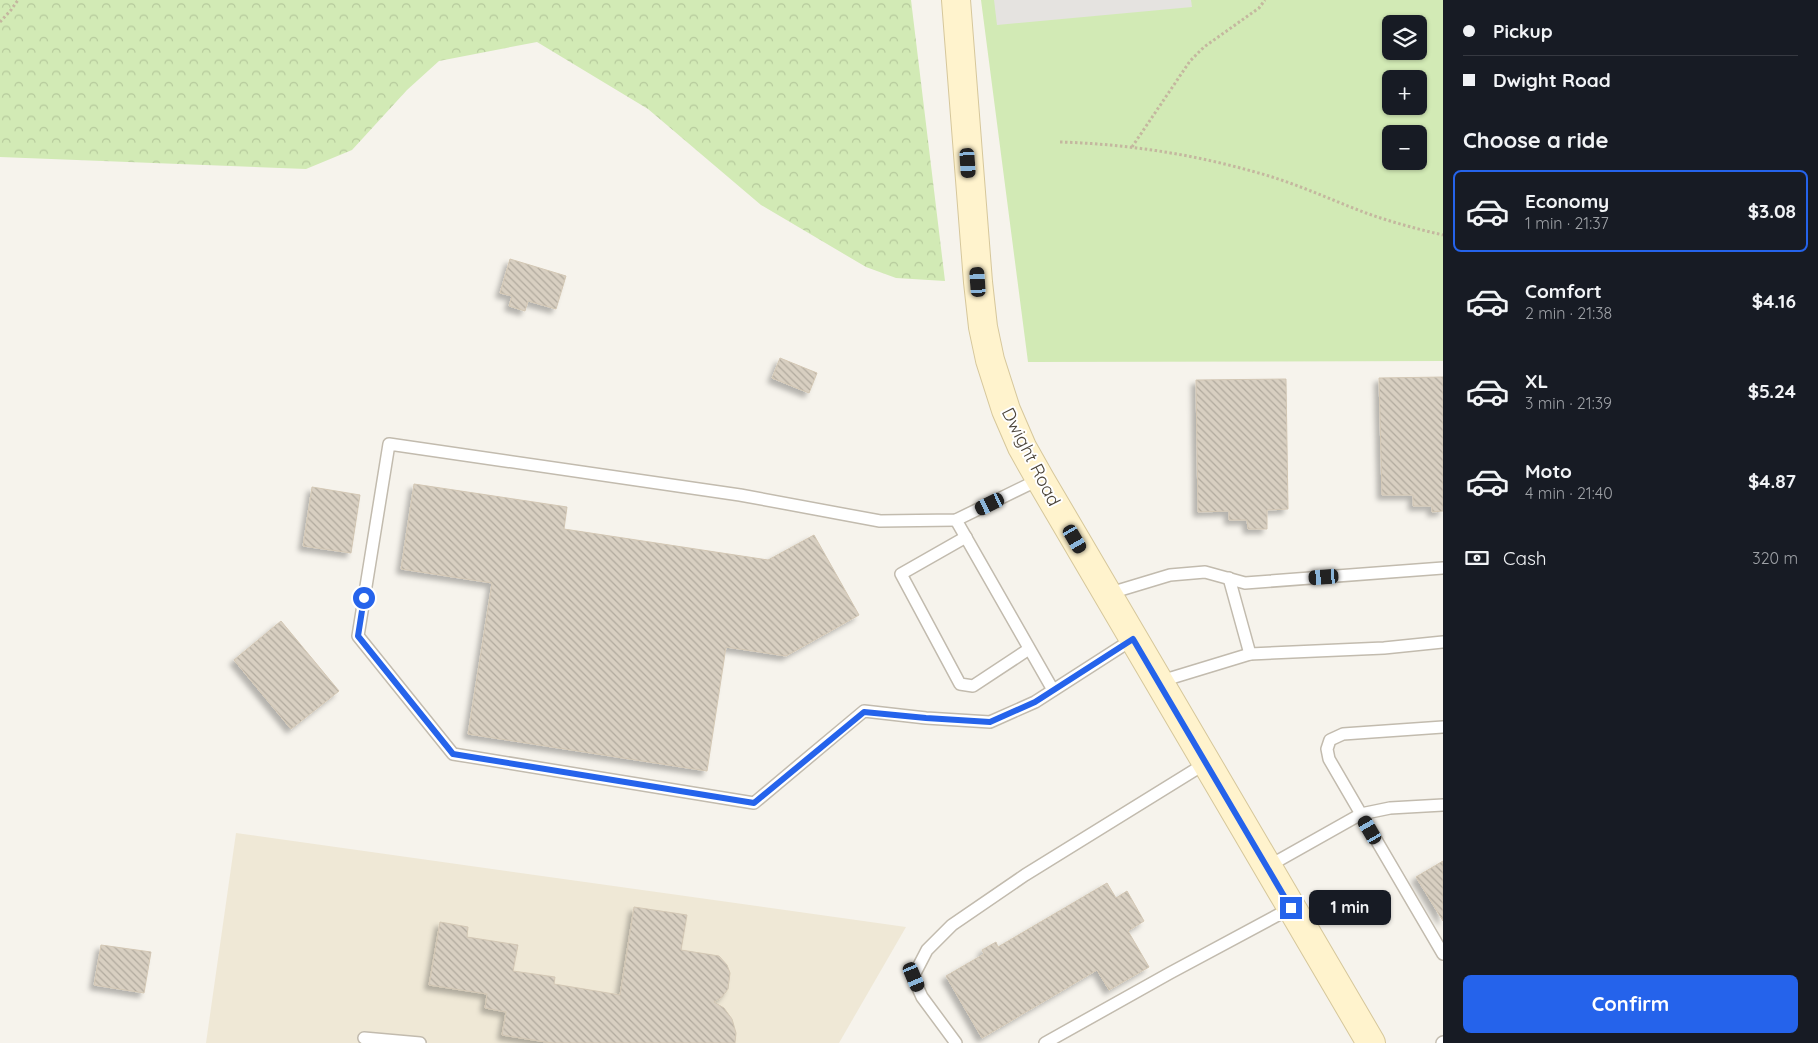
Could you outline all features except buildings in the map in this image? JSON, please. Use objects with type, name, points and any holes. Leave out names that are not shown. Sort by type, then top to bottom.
[{"type":"main road","name":"Dwight Road","points":[[956,0],[983,327],[992,368],[1006,410],[1022,447],[1040,479],[1266,867],[1372,1043]]},
{"type":"lane","points":[[1040,479],[956,520],[880,521],[740,495],[389,444],[358,636],[453,754],[754,803],[864,712],[990,722],[1035,702],[1133,639]]},
{"type":"lane","points":[[956,520],[1053,690]]},
{"type":"lane","points":[[966,537],[901,574],[960,684],[973,686],[1030,649]]},
{"type":"lane","points":[[1107,594],[1170,574],[1205,572],[1245,583],[1443,568]]},
{"type":"lane","points":[[1229,578],[1250,654]]},
{"type":"lane","points":[[1158,682],[1250,654],[1384,648],[1443,642]]},
{"type":"lane","points":[[1443,727],[1343,734],[1330,740],[1327,749],[1329,759],[1443,954]]},
{"type":"lane","points":[[956,1043],[922,997],[914,977],[927,950],[952,924],[1009,886],[1206,763]]},
{"type":"lane","points":[[1266,867],[1361,814],[1390,808],[1443,805]]},
{"type":"lane","points":[[1045,1043],[1291,908]]},
{"type":"lane","points":[[364,1038],[420,1043]]},
{"type":"path","points":[[0,22],[18,0]]},
{"type":"path","points":[[1132,147],[1190,61],[1204,47],[1259,8],[1265,0]]},
{"type":"path","points":[[1060,142],[1132,147],[1173,153],[1255,172],[1368,214],[1443,235]]},
{"type":"shaded area","points":[[994,0],[1191,0],[1192,7],[997,25]]},
{"type":"shaded area","points":[[236,833],[906,927],[839,1043],[206,1043]]},
{"type":"green space","points":[[0,0],[911,0],[945,281],[896,278],[866,267],[761,205],[648,109],[537,42],[439,61],[407,90],[352,150],[306,169],[0,157]]},
{"type":"green space","points":[[981,0],[1443,0],[1443,361],[1028,362]]},
{"type":"route","points":[[364,598],[358,636],[453,754],[754,803],[864,712],[990,722],[1035,702],[1133,639],[1291,908]]}]
